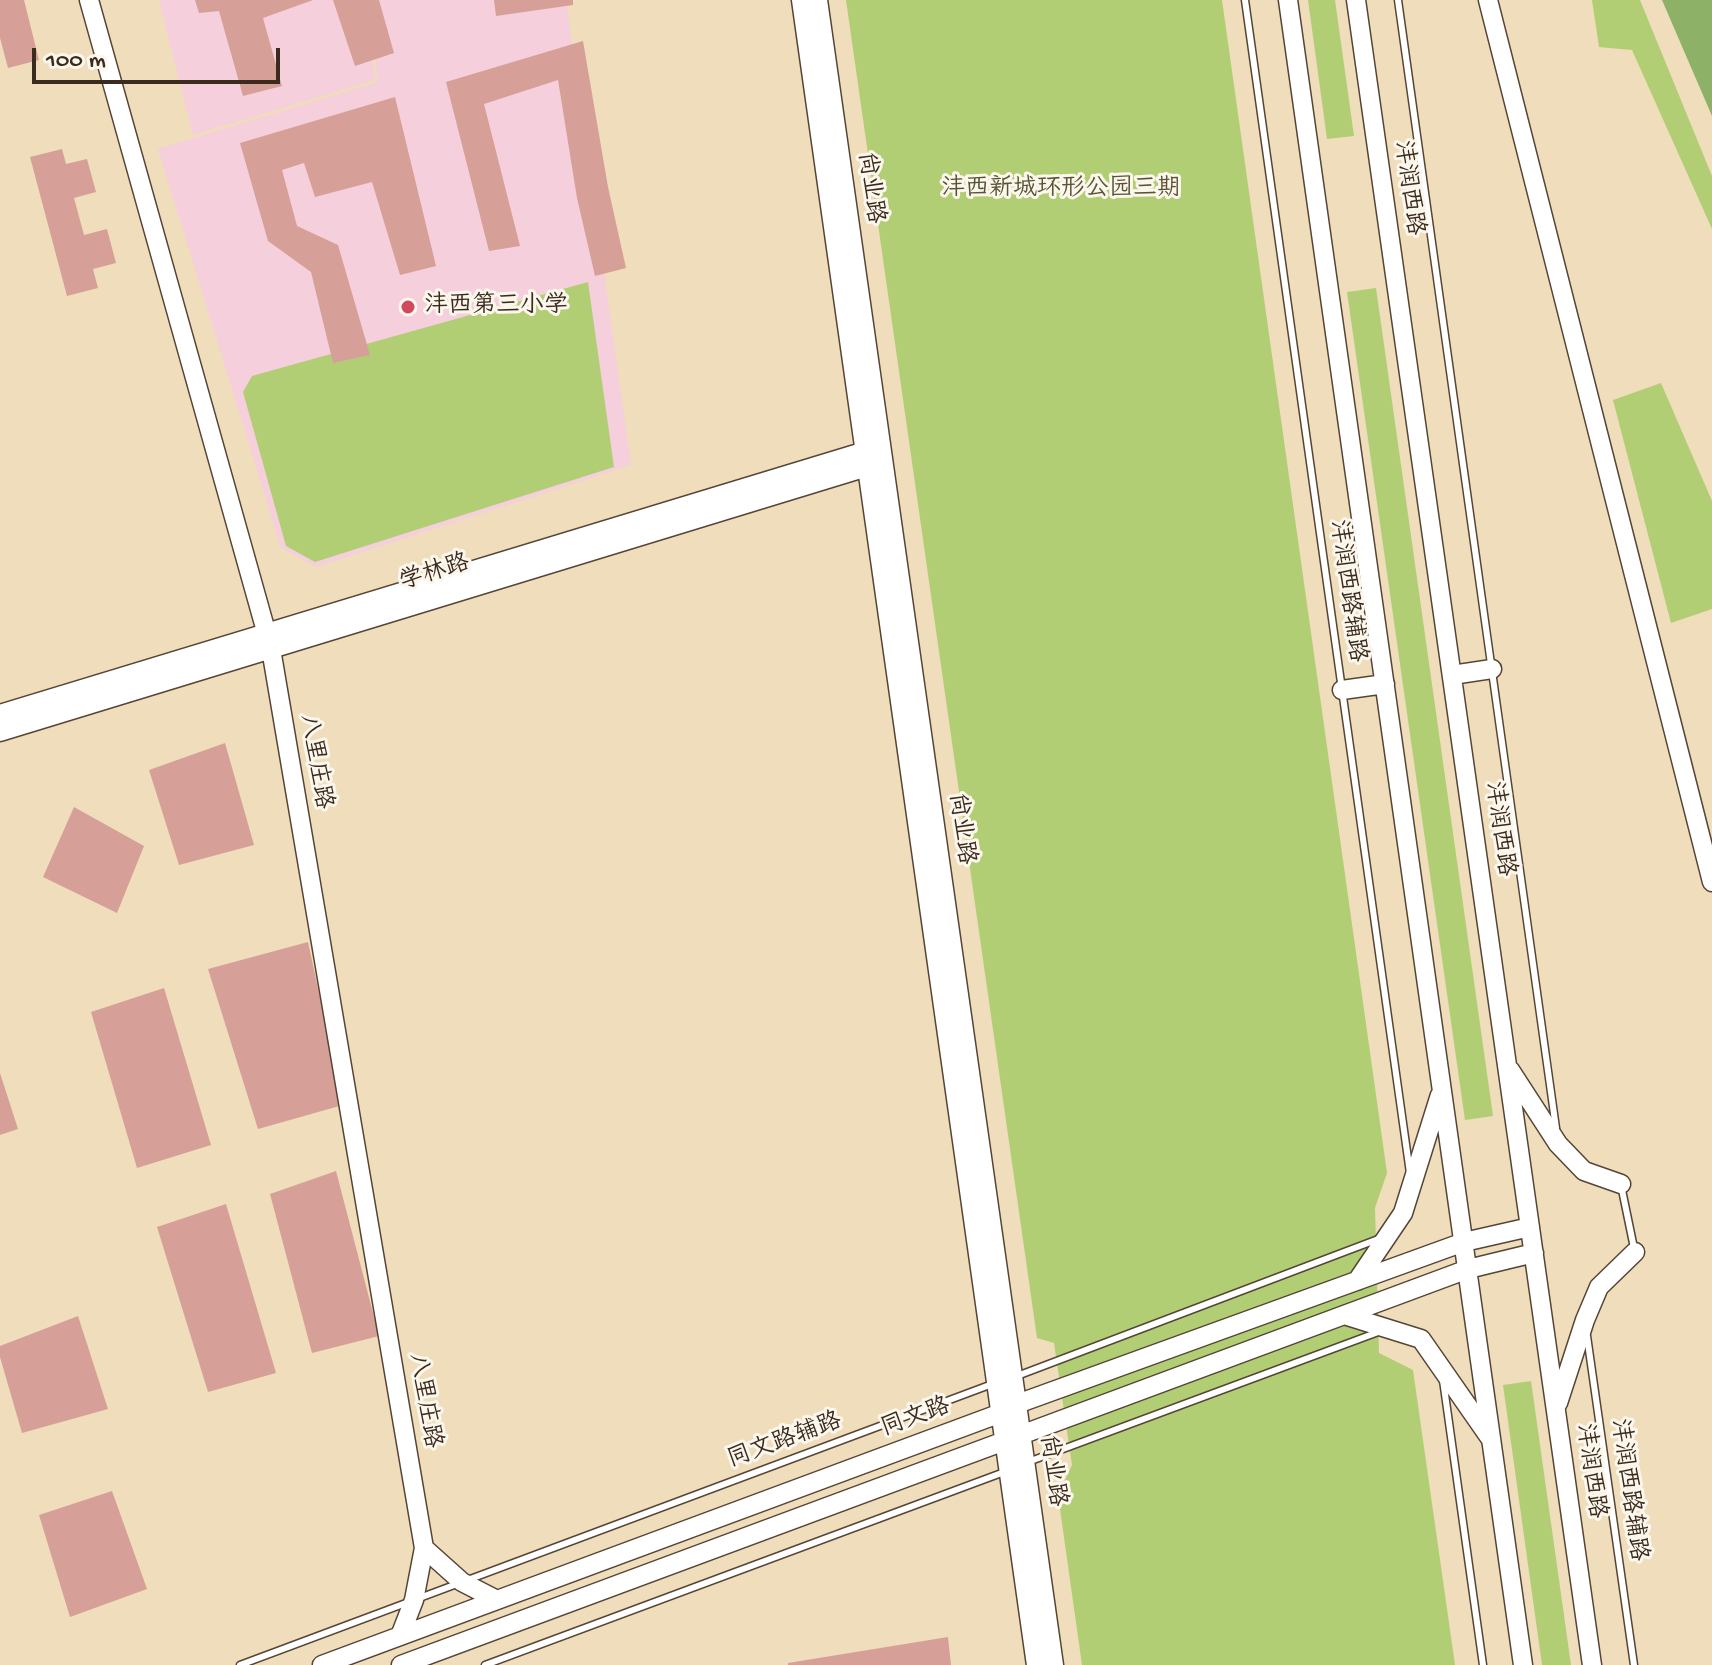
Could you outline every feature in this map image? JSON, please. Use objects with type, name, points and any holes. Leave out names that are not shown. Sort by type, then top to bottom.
[{"type":"street","name":"八里庄路","points":[[89,0],[268,641],[424,1548]]},
{"type":"street","name":"尚业路","points":[[801,0],[874,457]]},
{"type":"street","name":"尚业路","points":[[818,0],[874,457],[1017,1467],[1036,1665]]},
{"type":"street","points":[[1288,0],[1523,1665]]},
{"type":"street","name":"沣润西路","points":[[1356,0],[1592,1665]]},
{"type":"street","points":[[1488,0],[1712,882]]},
{"type":"street","name":"学林路","points":[[0,714],[268,641],[874,457]]},
{"type":"street","name":"学林路","points":[[0,732],[268,641]]},
{"type":"street","points":[[1452,675],[1492,669]]},
{"type":"street","points":[[1342,690],[1385,684]]},
{"type":"street","points":[[1507,1065],[1558,1144],[1584,1171],[1621,1184]]},
{"type":"street","points":[[1357,1281],[1403,1213],[1442,1089]]},
{"type":"street","name":"同文路","points":[[322,1665],[1464,1242],[1530,1227]]},
{"type":"street","points":[[1556,1409],[1599,1287],[1635,1252]]},
{"type":"street","name":"同文路","points":[[401,1665],[1468,1269],[1534,1253]]},
{"type":"street","points":[[1344,1315],[1421,1339],[1491,1440]]},
{"type":"street","name":"尚业路","points":[[1017,1467],[1054,1665]]},
{"type":"street","points":[[424,1548],[462,1582],[497,1600]]},
{"type":"street","points":[[400,1636],[414,1600],[424,1548]]},
{"type":"lane","name":"沣润西路辅路","points":[[1245,0],[1412,1186]]},
{"type":"lane","points":[[1398,0],[1558,1144]]},
{"type":"lane","points":[[1621,1184],[1635,1252]]},
{"type":"lane","name":"同文路辅路","points":[[240,1665],[1388,1236]]},
{"type":"lane","name":"沣润西路辅路","points":[[1585,1320],[1634,1665]]},
{"type":"lane","points":[[485,1665],[1387,1329]]},
{"type":"lane","points":[[1441,1368],[1483,1665]]},
{"type":"shaded area","points":[[159,0],[364,0],[375,80],[193,135]]},
{"type":"shaded area","name":"沣西第三小学","points":[[367,0],[566,0],[631,465],[316,567],[281,548],[158,149],[378,82]]},
{"type":"green space","name":"沣西新城环形公园三期","points":[[846,0],[1222,0],[1387,1173],[1375,1208],[1379,1353],[1413,1370],[1455,1665],[1082,1665],[1058,1495],[1072,1465],[1054,1343],[1037,1338]]},
{"type":"green space","points":[[1308,0],[1335,0],[1354,136],[1327,139]]},
{"type":"green space","points":[[1592,0],[1640,0],[1712,176],[1712,229],[1632,50],[1599,47]]},
{"type":"green space","points":[[1662,0],[1712,0],[1712,116]]},
{"type":"green space","points":[[588,282],[614,467],[315,562],[286,546],[243,392],[252,376]]},
{"type":"green space","points":[[1376,288],[1493,1116],[1465,1120],[1347,292]]},
{"type":"green space","points":[[1661,383],[1712,501],[1712,609],[1671,623],[1613,400]]},
{"type":"green space","points":[[1531,1381],[1571,1665],[1542,1665],[1503,1385]]},
{"type":"building","points":[[0,0],[24,0],[39,60],[8,68],[0,38]]},
{"type":"building","points":[[195,0],[313,0],[263,18],[282,86],[243,96],[219,11],[199,13]]},
{"type":"building","points":[[333,0],[379,0],[394,53],[355,66]]},
{"type":"building","points":[[494,0],[573,0],[573,5],[496,16]]},
{"type":"building","points":[[583,41],[608,187],[626,268],[595,276],[577,198],[558,80],[484,104],[520,246],[489,251],[446,82]]},
{"type":"building","points":[[395,97],[436,266],[400,275],[372,182],[315,197],[304,163],[282,170],[297,226],[338,245],[370,355],[333,363],[311,272],[268,241],[240,143]]},
{"type":"building","points":[[62,149],[66,164],[87,159],[96,192],[74,198],[84,235],[107,229],[116,263],[93,269],[98,288],[67,296],[30,157]]},
{"type":"building","points":[[225,743],[254,845],[179,865],[149,770]]},
{"type":"building","points":[[74,807],[144,846],[117,913],[43,877]]},
{"type":"building","points":[[308,942],[343,1105],[258,1129],[208,969]]},
{"type":"building","points":[[164,988],[211,1145],[137,1168],[91,1012]]},
{"type":"building","points":[[0,1073],[18,1129],[0,1135]]},
{"type":"building","points":[[336,1171],[379,1336],[312,1353],[270,1194]]},
{"type":"building","points":[[226,1204],[276,1373],[208,1392],[157,1227]]},
{"type":"building","points":[[78,1316],[108,1409],[22,1433],[0,1357],[0,1346]]},
{"type":"building","points":[[112,1491],[147,1589],[70,1617],[39,1515]]},
{"type":"building","points":[[948,1637],[951,1665],[788,1665],[788,1663]]},
{"type":"place","name":"沣西第三小学","points":[[408,307]]}]
